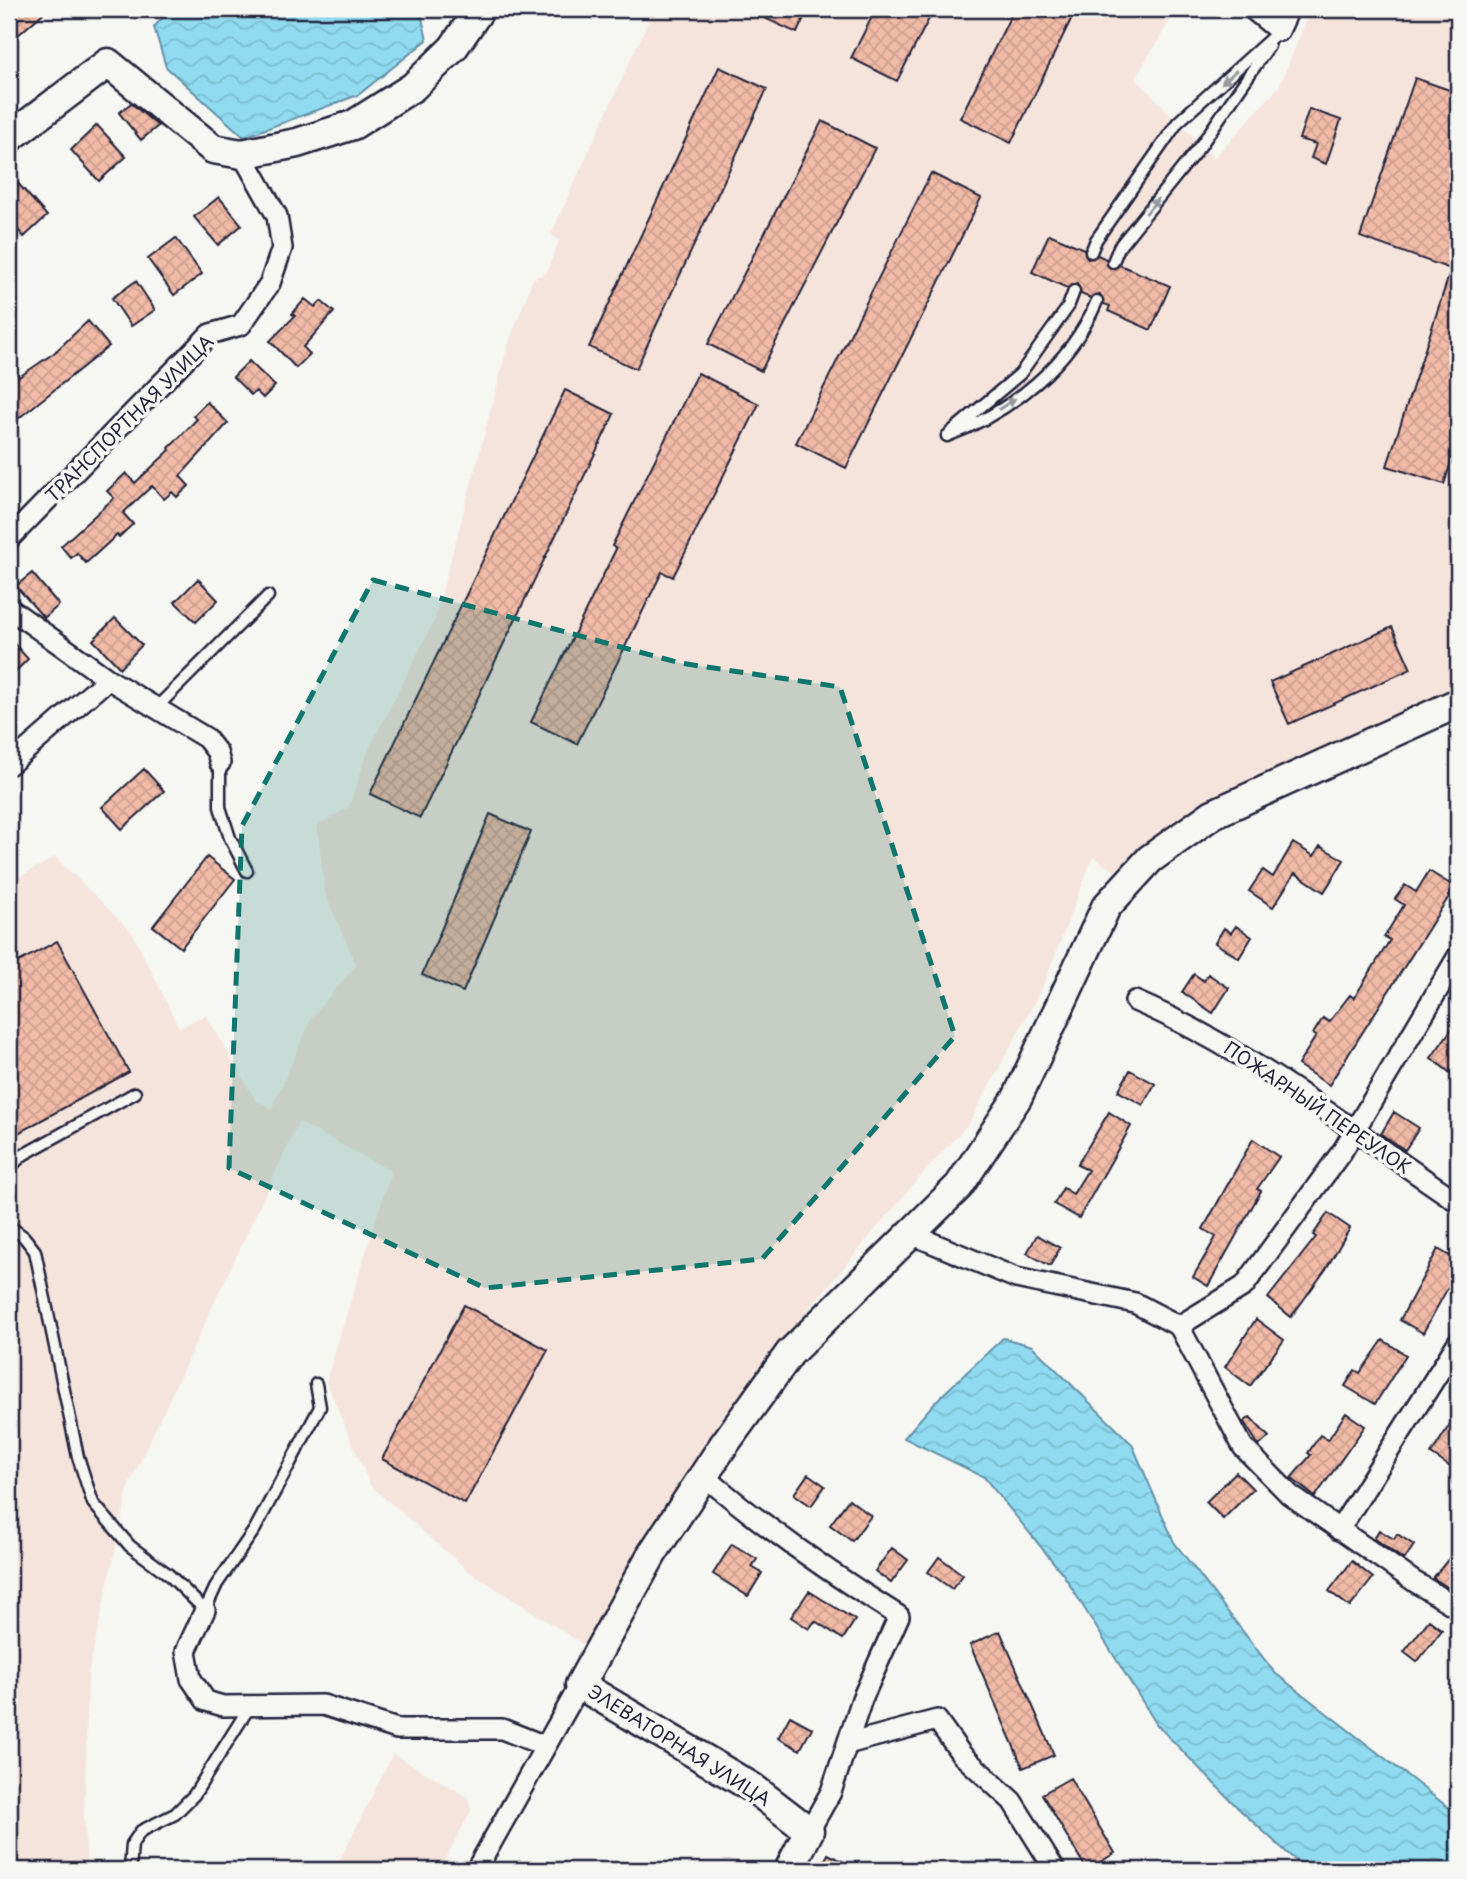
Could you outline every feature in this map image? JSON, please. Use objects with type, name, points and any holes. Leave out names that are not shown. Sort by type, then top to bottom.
[{"type":"street","points":[[9,138],[108,63],[213,149],[242,154],[297,143],[353,125],[413,87],[453,48],[480,9]]},
{"type":"street","points":[[1252,9],[1279,31],[1289,9]]},
{"type":"street","name":"ТРАНСПОРТНАЯ УЛИЦА","points":[[9,538],[210,334],[241,325],[270,283],[282,248],[277,216],[242,154]]},
{"type":"street","points":[[9,608],[108,679],[206,738],[217,752],[220,763]]},
{"type":"street","points":[[9,765],[108,679]]},
{"type":"street","points":[[475,1870],[652,1554],[703,1475],[790,1353],[959,1186],[1017,1098],[1106,907],[1150,859],[1213,814],[1458,703]]},
{"type":"street","points":[[1180,1326],[1244,1286],[1354,1132],[1458,956]]},
{"type":"street","name":"ПОЖАРНЫЙ ПЕРЕУЛОК","points":[[1135,1001],[1192,1026],[1287,1083],[1458,1202]]},
{"type":"street","points":[[911,1234],[1016,1278],[1135,1303],[1180,1326],[1243,1447],[1290,1495],[1458,1608]]},
{"type":"street","points":[[1339,1530],[1458,1342]]},
{"type":"street","points":[[703,1475],[745,1511],[827,1572],[899,1616],[862,1699],[831,1792],[789,1870]]},
{"type":"street","points":[[205,1610],[186,1651],[191,1679],[206,1701],[223,1706],[323,1705],[397,1729],[502,1729],[545,1746]]},
{"type":"street","name":"ЭЛЕВАТОРНАЯ УЛИЦА","points":[[580,1685],[752,1788],[809,1831]]},
{"type":"street","points":[[847,1744],[937,1720],[962,1755],[1012,1801],[1055,1870]]},
{"type":"lane","points":[[1091,252],[1096,240],[1178,122],[1279,31]]},
{"type":"lane","points":[[1113,262],[1119,247],[1201,145],[1279,31]]},
{"type":"lane","points":[[1074,291],[1068,307],[1020,374],[969,414],[947,436],[986,418],[1036,384],[1057,364],[1090,319],[1097,301]]},
{"type":"lane","points":[[156,708],[268,596]]},
{"type":"lane","points":[[220,763],[220,807],[230,838],[247,871]]},
{"type":"lane","points":[[9,1168],[23,1155],[135,1093]]},
{"type":"lane","points":[[9,1226],[24,1237],[35,1251],[78,1457],[93,1503],[130,1546],[168,1574],[205,1610],[217,1584],[255,1529],[320,1407],[316,1384]]},
{"type":"lane","points":[[130,1870],[132,1844],[141,1831],[175,1814],[194,1795],[250,1706]]},
{"type":"highlighted area","points":[[373,580],[680,663],[840,687],[955,1036],[762,1259],[485,1288],[229,1168],[242,826]]},
{"type":"shaded area","points":[[654,9],[1177,9],[1135,78],[1214,158],[1279,87],[1311,9],[1458,9],[1458,688],[1242,787],[1114,871],[1093,857],[1043,986],[970,1122],[916,1181],[773,1352],[681,1479],[589,1648],[466,1569],[370,1485],[326,1381],[391,1171],[299,1122],[129,1485],[88,1675],[84,1819],[87,1870],[9,1870],[9,883],[55,857],[132,932],[179,1028],[206,1015],[256,1101],[272,1108],[312,1017],[356,965],[325,893],[317,825],[349,807],[368,751],[435,619],[509,342],[533,279],[546,273],[559,241],[551,234]]},
{"type":"shaded area","points":[[393,1754],[468,1797],[471,1811],[439,1870],[335,1870]]},
{"type":"water","points":[[170,9],[420,9],[427,40],[358,95],[244,137],[166,67],[154,27]]},
{"type":"water","points":[[1003,1338],[1032,1346],[1132,1444],[1174,1542],[1275,1673],[1458,1815],[1458,1870],[1306,1870],[1240,1810],[1157,1725],[1063,1574],[984,1477],[904,1438],[936,1401]]},
{"type":"building","points":[[9,9],[48,9],[9,43]]},
{"type":"building","points":[[745,9],[808,9],[797,33]]},
{"type":"building","points":[[876,9],[934,9],[897,81],[851,58]]},
{"type":"building","points":[[1014,9],[1076,9],[1011,143],[960,118]]},
{"type":"building","points":[[719,67],[767,89],[636,369],[589,347]]},
{"type":"building","points":[[1415,78],[1458,93],[1458,441],[1444,484],[1387,466],[1451,269],[1360,237]]},
{"type":"building","points":[[131,103],[158,126],[141,140],[119,113]]},
{"type":"building","points":[[1309,109],[1341,120],[1326,164],[1311,158],[1316,144],[1299,139]]},
{"type":"building","points":[[822,121],[875,148],[761,371],[708,344]]},
{"type":"building","points":[[97,125],[126,157],[99,181],[71,150]]},
{"type":"building","points":[[931,173],[981,198],[846,468],[796,443]]},
{"type":"building","points":[[16,181],[47,216],[24,237],[9,220],[9,188]]},
{"type":"building","points":[[219,197],[242,225],[218,245],[194,217]]},
{"type":"building","points":[[1049,234],[1084,249],[1088,259],[1098,255],[1106,259],[1110,269],[1120,265],[1170,286],[1151,330],[1108,311],[1110,306],[1104,304],[1100,294],[1090,298],[1081,294],[1077,284],[1067,288],[1032,272]]},
{"type":"building","points":[[176,238],[202,274],[174,295],[148,259]]},
{"type":"building","points":[[136,281],[155,310],[131,326],[112,298]]},
{"type":"building","points":[[305,299],[315,307],[321,301],[334,312],[303,347],[310,354],[296,368],[270,341],[295,316],[292,314]]},
{"type":"building","points":[[88,321],[109,346],[9,426],[9,379],[16,373],[19,377],[54,353]]},
{"type":"building","points":[[249,361],[275,386],[263,398],[256,391],[251,395],[233,377]]},
{"type":"building","points":[[698,373],[759,404],[673,577],[662,572],[577,744],[531,722],[616,549],[612,546]]},
{"type":"building","points":[[565,390],[614,414],[420,818],[370,794]]},
{"type":"building","points":[[207,402],[228,423],[180,476],[189,486],[177,497],[172,492],[164,499],[152,486],[123,513],[133,524],[119,537],[117,535],[86,563],[77,553],[71,558],[61,546],[114,498],[107,491],[126,473],[135,483],[170,450],[197,419],[193,416]]},
{"type":"building","points":[[32,573],[59,605],[44,618],[16,586]]},
{"type":"building","points":[[198,579],[218,600],[196,622],[175,602]]},
{"type":"building","points":[[115,618],[142,645],[120,668],[93,640]]},
{"type":"building","points":[[1392,627],[1411,669],[1289,724],[1270,682]]},
{"type":"building","points":[[9,638],[28,659],[9,678]]},
{"type":"building","points":[[144,769],[164,791],[122,829],[102,807]]},
{"type":"building","points":[[490,814],[531,832],[463,992],[422,975]]},
{"type":"building","points":[[1293,843],[1314,856],[1320,846],[1344,860],[1324,892],[1295,873],[1273,907],[1249,891],[1263,870],[1273,877]]},
{"type":"building","points":[[207,857],[235,879],[181,948],[153,926]]},
{"type":"building","points":[[1429,871],[1455,887],[1329,1085],[1298,1065],[1316,1036],[1313,1034],[1323,1018],[1329,1022],[1350,995],[1354,998],[1390,940],[1384,937],[1404,905],[1395,899],[1405,885],[1416,892]]},
{"type":"building","points":[[1236,926],[1252,937],[1239,958],[1215,943],[1224,928],[1231,933]]},
{"type":"building","points":[[57,941],[129,1072],[9,1138],[9,967]]},
{"type":"building","points":[[1194,974],[1204,981],[1208,974],[1229,988],[1213,1013],[1182,992]]},
{"type":"building","points":[[1458,1020],[1458,1079],[1431,1058]]},
{"type":"building","points":[[1130,1070],[1155,1084],[1143,1105],[1118,1091]]},
{"type":"building","points":[[1109,1112],[1131,1126],[1079,1218],[1054,1204],[1063,1188],[1073,1194],[1088,1170],[1077,1165]]},
{"type":"building","points":[[1394,1112],[1419,1128],[1405,1150],[1381,1134]]},
{"type":"building","points":[[1253,1139],[1279,1157],[1257,1189],[1261,1191],[1208,1286],[1193,1277],[1216,1237],[1203,1229]]},
{"type":"building","points":[[1328,1213],[1350,1228],[1326,1269],[1291,1317],[1268,1298],[1316,1237],[1313,1235]]},
{"type":"building","points":[[1037,1235],[1060,1248],[1050,1266],[1027,1253]]},
{"type":"building","points":[[1438,1249],[1458,1261],[1458,1286],[1451,1282],[1423,1333],[1400,1320]]},
{"type":"building","points":[[464,1305],[548,1350],[465,1504],[382,1459]]},
{"type":"building","points":[[1256,1319],[1284,1340],[1250,1386],[1225,1367]]},
{"type":"building","points":[[1383,1340],[1406,1355],[1375,1404],[1345,1386],[1355,1370],[1360,1373]]},
{"type":"building","points":[[1458,1412],[1458,1472],[1431,1454]]},
{"type":"building","points":[[1346,1413],[1365,1426],[1315,1497],[1291,1478],[1311,1455],[1308,1453],[1320,1435],[1328,1440]]},
{"type":"building","points":[[1250,1417],[1269,1437],[1259,1446],[1244,1422]]},
{"type":"building","points":[[1236,1472],[1253,1489],[1223,1519],[1206,1502]]},
{"type":"building","points":[[808,1474],[825,1486],[811,1506],[794,1494]]},
{"type":"building","points":[[849,1499],[871,1516],[852,1541],[830,1525]]},
{"type":"building","points":[[1379,1530],[1394,1539],[1397,1534],[1414,1545],[1404,1560],[1374,1538]]},
{"type":"building","points":[[732,1544],[757,1559],[752,1567],[762,1573],[748,1596],[713,1574]]},
{"type":"building","points":[[1458,1547],[1458,1594],[1433,1578]]},
{"type":"building","points":[[892,1548],[908,1560],[891,1583],[875,1571]]},
{"type":"building","points":[[939,1557],[963,1575],[952,1589],[928,1572]]},
{"type":"building","points":[[1352,1561],[1373,1578],[1350,1607],[1329,1591]]},
{"type":"building","points":[[809,1591],[855,1620],[843,1639],[815,1621],[809,1629],[791,1617]]},
{"type":"building","points":[[1429,1620],[1442,1630],[1417,1662],[1404,1652]]},
{"type":"building","points":[[1000,1631],[1054,1755],[1023,1768],[970,1645]]},
{"type":"building","points":[[790,1716],[812,1728],[800,1750],[778,1738]]},
{"type":"building","points":[[1070,1778],[1115,1853],[1087,1870],[1042,1794]]},
{"type":"building","points":[[828,1854],[860,1870],[820,1870]]}]
